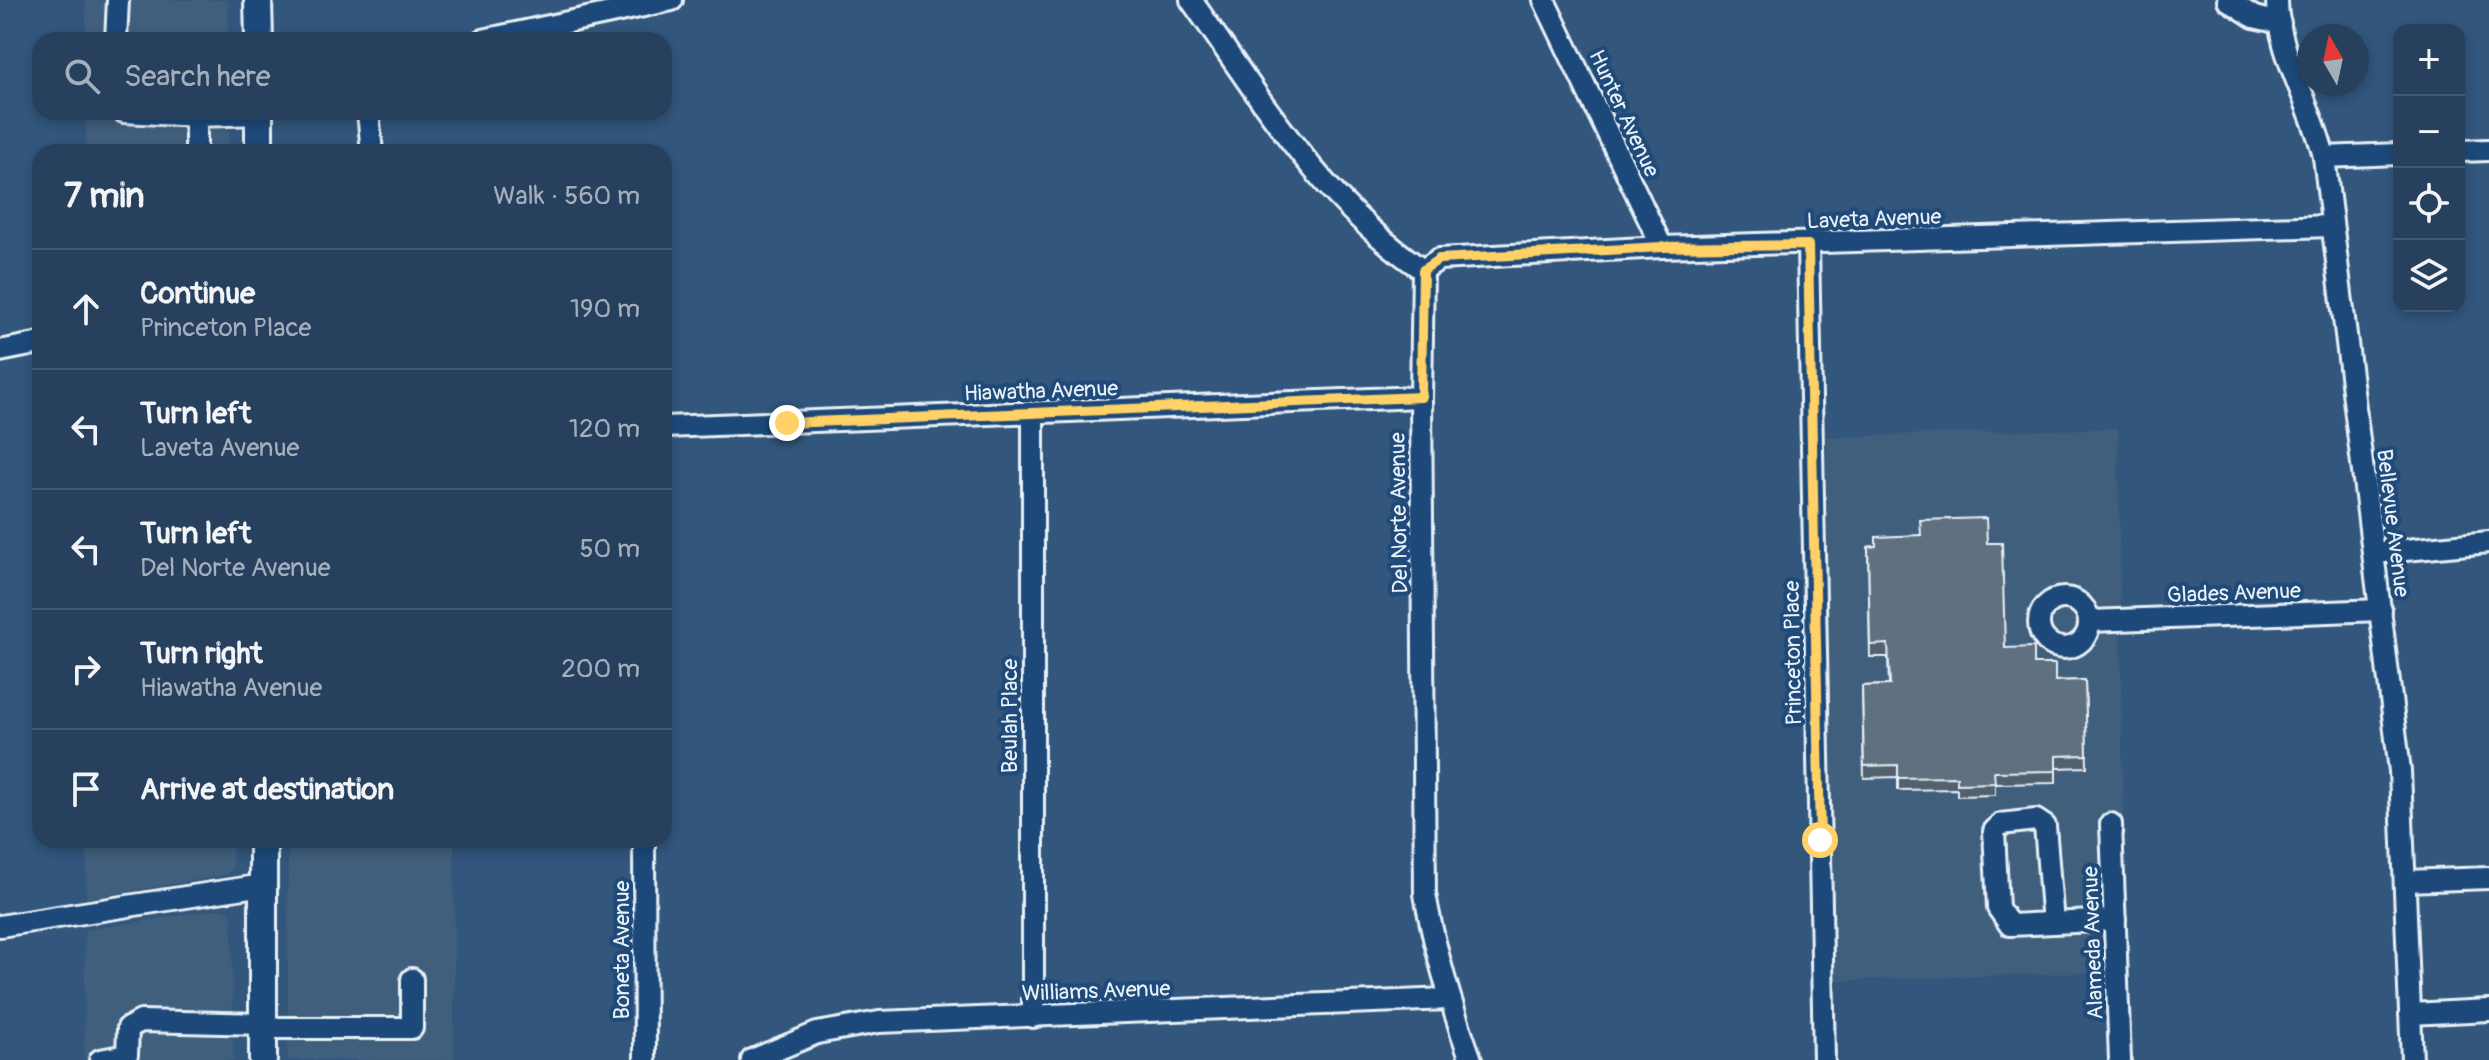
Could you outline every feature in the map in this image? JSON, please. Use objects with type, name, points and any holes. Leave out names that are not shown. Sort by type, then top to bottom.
[{"type":"main road","points":[[258,0],[259,32]]},
{"type":"main road","points":[[259,120],[259,144]]},
{"type":"main road","points":[[263,848],[263,1060]]},
{"type":"street","points":[[116,32],[118,0]]},
{"type":"street","points":[[521,32],[672,0]]},
{"type":"street","points":[[1191,0],[1340,202],[1396,252],[1423,270]]},
{"type":"street","name":"Hunter Avenue","points":[[1544,0],[1662,247]]},
{"type":"street","points":[[2228,0],[2254,17],[2280,23]]},
{"type":"street","name":"Bellevue Avenue","points":[[2277,0],[2287,54],[2317,126],[2324,157],[2400,771],[2412,1060]]},
{"type":"street","points":[[196,120],[196,144]]},
{"type":"street","points":[[369,120],[371,144]]},
{"type":"street","points":[[2465,151],[2489,150]]},
{"type":"street","points":[[2324,157],[2393,154]]},
{"type":"street","name":"Laveta Avenue","points":[[1423,270],[1439,259],[1662,247],[1808,245],[2331,226]]},
{"type":"street","name":"Princeton Place","points":[[1808,245],[1824,1060]]},
{"type":"street","name":"Del Norte Avenue","points":[[1423,270],[1421,397],[1425,894],[1433,942],[1471,1060]]},
{"type":"street","points":[[0,351],[32,345]]},
{"type":"street","name":"Hiawatha Avenue","points":[[672,427],[1033,415],[1421,397]]},
{"type":"street","name":"Beulah Place","points":[[1033,415],[1033,1017]]},
{"type":"street","points":[[2374,553],[2489,542]]},
{"type":"street","name":"Glades Avenue","points":[[2090,621],[2381,610]]},
{"type":"street","points":[[2053,923],[2045,826],[2036,820],[2001,824],[1994,831],[1998,908],[2010,925],[2053,923],[2115,920]]},
{"type":"street","name":"Alameda Avenue","points":[[2111,824],[2120,1060]]},
{"type":"street","name":"Boneta Avenue","points":[[644,848],[645,1060]]},
{"type":"street","points":[[2405,881],[2489,878]]},
{"type":"street","points":[[0,926],[263,885]]},
{"type":"street","points":[[100,1060],[127,1055],[128,1028],[141,1021],[412,1028],[412,979]]},
{"type":"street","name":"Williams Avenue","points":[[752,1060],[817,1033],[879,1022],[1449,999]]},
{"type":"street","points":[[2410,1014],[2489,1010]]},
{"type":"shaded area","points":[[86,0],[228,0],[228,32],[86,32]]},
{"type":"shaded area","points":[[86,120],[229,120],[229,144],[86,144]]},
{"type":"shaded area","points":[[2118,428],[2123,815],[2101,816],[2105,972],[1831,981],[1826,437]]},
{"type":"shaded area","points":[[87,848],[233,848],[232,870],[226,875],[86,899]]},
{"type":"shaded area","points":[[288,848],[454,848],[454,1060],[288,1060]]},
{"type":"shaded area","points":[[219,909],[229,911],[232,917],[233,1060],[84,1060],[85,930]]},
{"type":"building","points":[[1986,518],[1987,543],[2002,543],[2005,648],[2034,647],[2034,664],[2055,664],[2055,681],[2085,680],[2087,755],[2056,756],[2056,771],[1994,772],[1995,783],[1957,784],[1957,777],[1898,778],[1898,765],[1864,766],[1862,686],[1890,685],[1888,644],[1870,645],[1868,547],[1876,546],[1876,537],[1921,535],[1920,520]]},
{"type":"route","points":[[787,423],[1421,397],[1423,270],[1439,259],[1662,247],[1808,245],[1820,840]]}]
